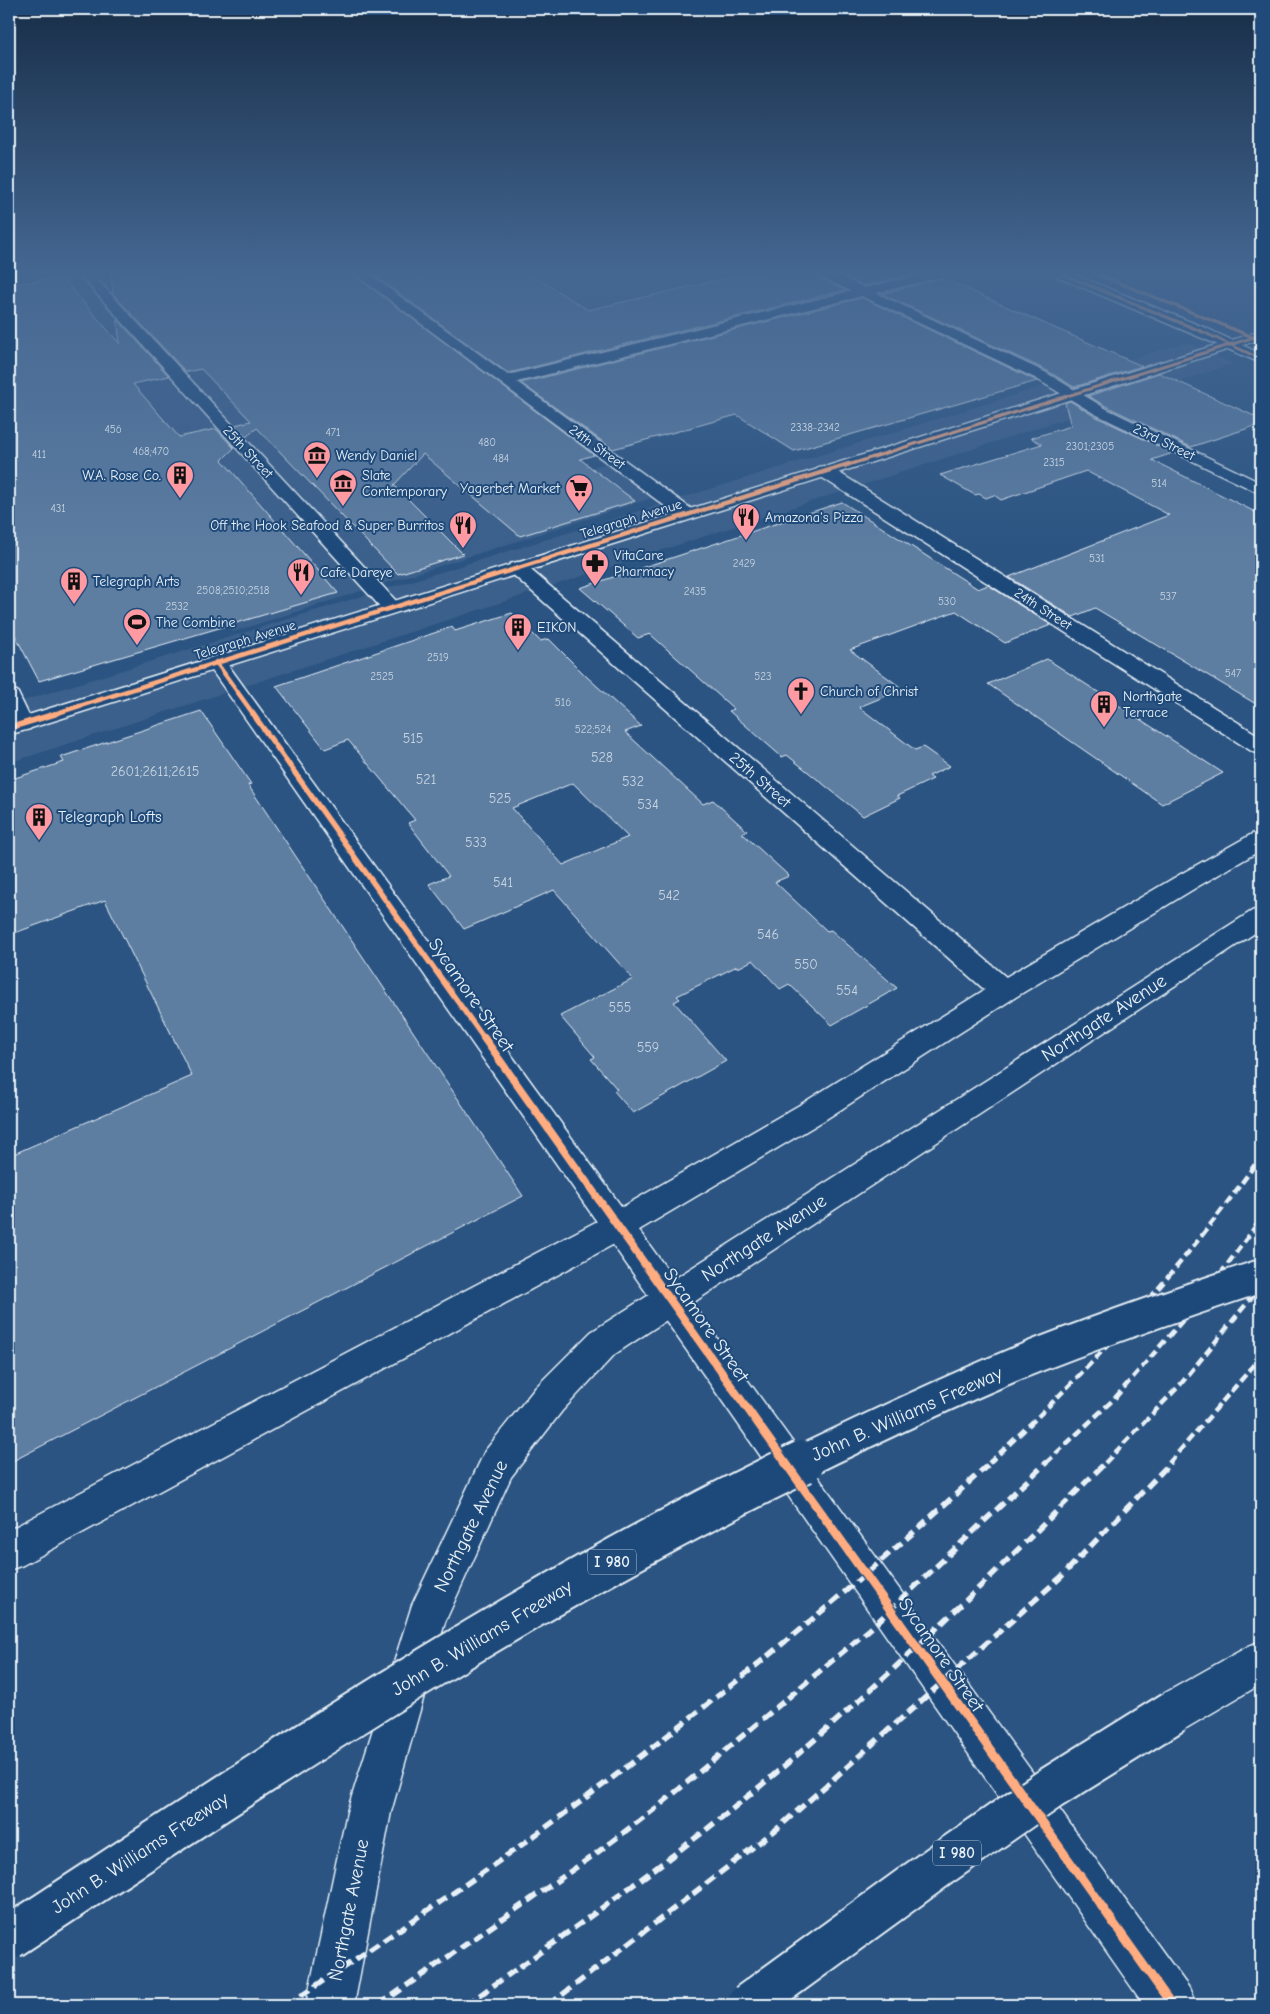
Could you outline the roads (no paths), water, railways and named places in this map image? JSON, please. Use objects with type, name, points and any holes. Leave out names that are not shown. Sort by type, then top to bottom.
[{"type":"main road","name":"25th Street","points":[[171,368],[391,607]]},
{"type":"main road","name":"24th Street","points":[[489,368],[687,514]]},
{"type":"main road","points":[[505,380],[554,368]]},
{"type":"main road","name":"23rd Street","points":[[1025,368],[1100,411],[1261,489]]},
{"type":"main road","name":"Telegraph Avenue","points":[[16,726],[1156,368]]},
{"type":"main road","name":"24th Street","points":[[824,471],[1261,747]]},
{"type":"main road","name":"25th Street","points":[[517,568],[1004,992]]},
{"type":"main road","name":"Sycamore Street","points":[[216,662],[1172,2005]]},
{"type":"main road","points":[[9,696],[16,726]]},
{"type":"main road","points":[[9,1551],[618,1226],[814,1112],[1004,992],[1188,881],[1261,840]]},
{"type":"main road","name":"Northgate Avenue","points":[[330,2005],[369,1812],[426,1619],[498,1464],[549,1399],[603,1343],[1261,917]]},
{"type":"main road","name":"John B. Williams Freeway","points":[[9,1938],[329,1729],[451,1655],[569,1586],[766,1479],[947,1393],[1036,1356],[1261,1276]]},
{"type":"main road","name":"I 980","points":[[748,2005],[1019,1810],[1173,1712],[1261,1660]]},
{"type":"railway","points":[[989,1463],[1064,1391],[1134,1317],[1199,1239],[1261,1156]]},
{"type":"railway","points":[[1046,1463],[1114,1399],[1204,1296],[1261,1219]]},
{"type":"railway","points":[[1105,1463],[1180,1385],[1261,1286]]},
{"type":"railway","points":[[1169,1463],[1261,1357]]},
{"type":"railway","points":[[287,2005],[417,1918],[603,1785],[717,1697],[829,1605],[938,1511],[991,1462]]},
{"type":"railway","points":[[379,2005],[594,1855],[660,1805],[870,1629],[1047,1462]]},
{"type":"railway","points":[[549,2005],[778,1828],[1061,1577],[1171,1462]]},
{"type":"railway","points":[[466,2005],[655,1869],[809,1745],[981,1586],[1105,1463]]},
{"type":"place","name":"Wendy Daniel","points":[[317,479]]},
{"type":"place","name":"W.A. Rose Co.","points":[[180,499]]},
{"type":"place","name":"Slate Contemporary","points":[[343,507]]},
{"type":"place","name":"Yagerbet Market","points":[[579,512]]},
{"type":"place","name":"Amazona's Pizza","points":[[746,541]]},
{"type":"place","name":"Off the Hook Seafood & Super Burritos","points":[[463,549]]},
{"type":"place","name":"VitaCare Pharmacy","points":[[595,587]]},
{"type":"place","name":"Cafe Dareye","points":[[301,596]]},
{"type":"place","name":"Telegraph Arts","points":[[74,605]]},
{"type":"place","name":"The Combine","points":[[137,646]]},
{"type":"place","name":"EIKON","points":[[518,651]]},
{"type":"place","name":"Church of Christ","points":[[801,715]]},
{"type":"place","name":"Northgate Terrace","points":[[1104,728]]},
{"type":"place","name":"Telegraph Lofts","points":[[39,841]]}]
